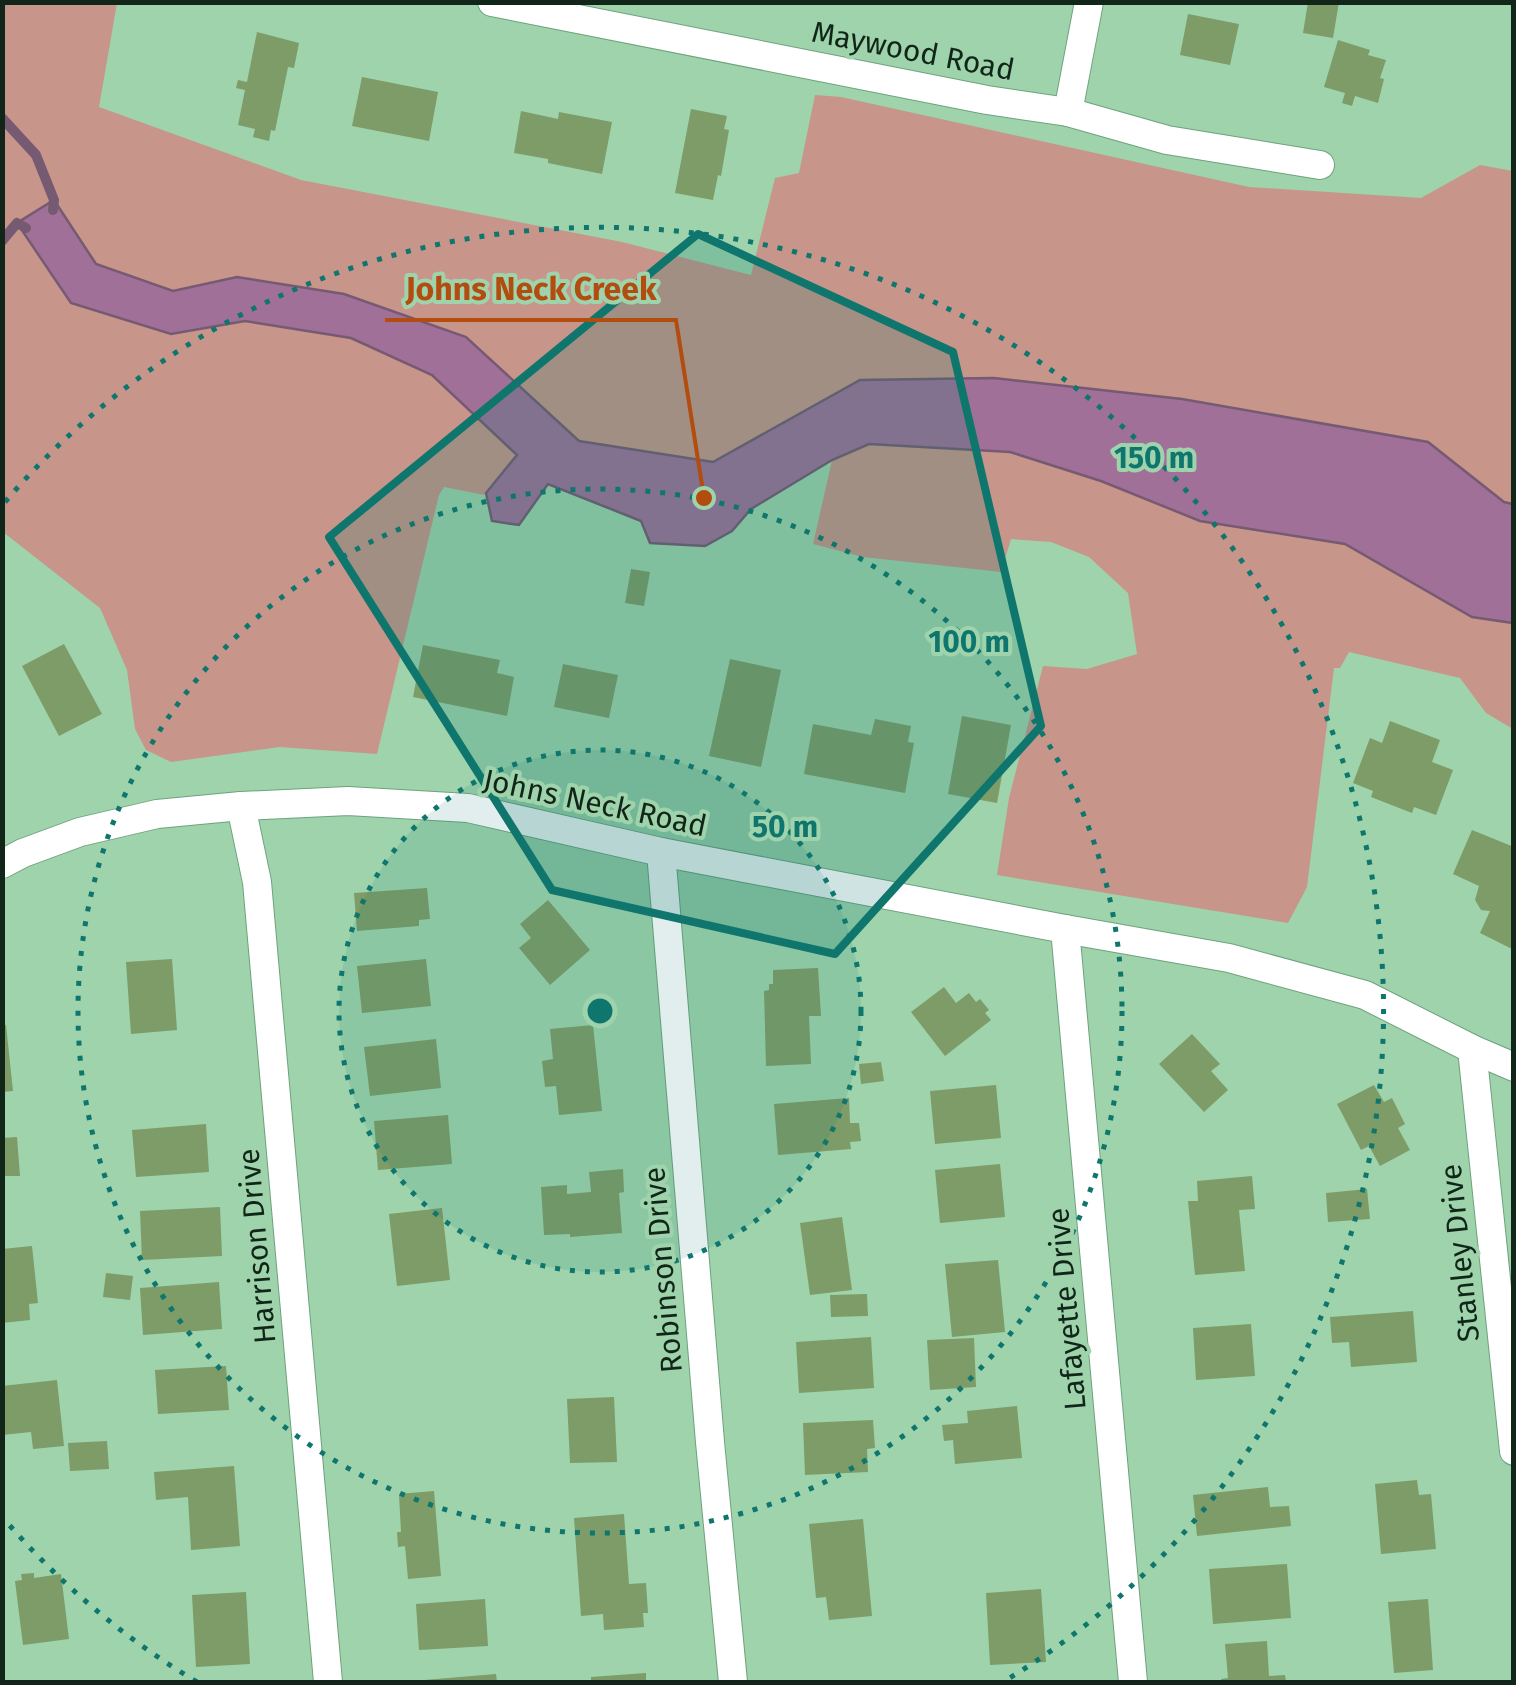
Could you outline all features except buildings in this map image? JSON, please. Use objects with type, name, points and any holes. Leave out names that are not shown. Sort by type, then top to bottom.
[{"type":"street","name":"Maywood Road","points":[[492,2],[987,100],[1068,112],[1167,140],[1320,165]]},
{"type":"street","points":[[1068,112],[1089,2]]},
{"type":"street","name":"Johns Neck Road","points":[[2,864],[23,853],[99,828],[157,814],[348,800],[468,808],[660,852],[1229,958],[1366,995],[1514,1066]]},
{"type":"street","name":"Harrison Drive","points":[[241,806],[257,882],[328,1682]]},
{"type":"street","name":"Robinson Drive","points":[[660,852],[733,1682]]},
{"type":"street","name":"Lafayette Drive","points":[[1065,929],[1134,1682]]},
{"type":"street","name":"Stanley Drive","points":[[1472,1049],[1514,1451]]},
{"type":"highlighted area","points":[[698,234],[953,352],[1041,726],[835,954],[552,890],[329,537]]},
{"type":"shaded area","points":[[2,3],[117,3],[99,107],[301,180],[622,242],[751,275],[775,178],[799,173],[815,95],[841,97],[1249,187],[1421,198],[1480,165],[1513,171],[1513,504],[860,380],[713,462],[578,441],[466,337],[344,294],[237,277],[173,291],[96,264],[17,223],[171,333],[245,321],[351,338],[432,375],[517,455],[484,495],[444,487],[439,495],[377,754],[280,747],[171,762],[146,750],[135,729],[127,670],[100,608],[3,532]]},
{"type":"shaded area","points":[[54,200],[96,264],[173,291],[237,277],[344,294],[466,337],[579,441],[713,462],[860,380],[994,378],[1182,399],[1428,442],[1504,502],[1513,504],[1513,623],[1472,617],[1345,544],[1200,521],[1101,481],[1010,452],[869,444],[832,460],[751,509],[732,531],[705,546],[650,543],[641,521],[548,484],[519,525],[492,521],[486,493],[517,455],[432,375],[351,338],[245,321],[171,334],[71,303],[17,223]]},
{"type":"shaded area","points":[[869,444],[1010,452],[1101,481],[1200,521],[1345,544],[1472,617],[1513,623],[1513,729],[1486,713],[1460,678],[1349,652],[1340,668],[1334,668],[1307,887],[1288,923],[997,875],[1009,798],[1043,666],[1087,669],[1137,654],[1128,593],[1089,557],[1051,542],[1011,539],[1001,572],[863,557],[813,544],[832,460]]},
{"type":"waterway","points":[[2,118],[36,155],[54,200],[53,210]]},
{"type":"waterway","points":[[2,241],[17,223],[26,228]]},
{"type":"place","name":"Johns Neck Creek","points":[[704,498]]}]
